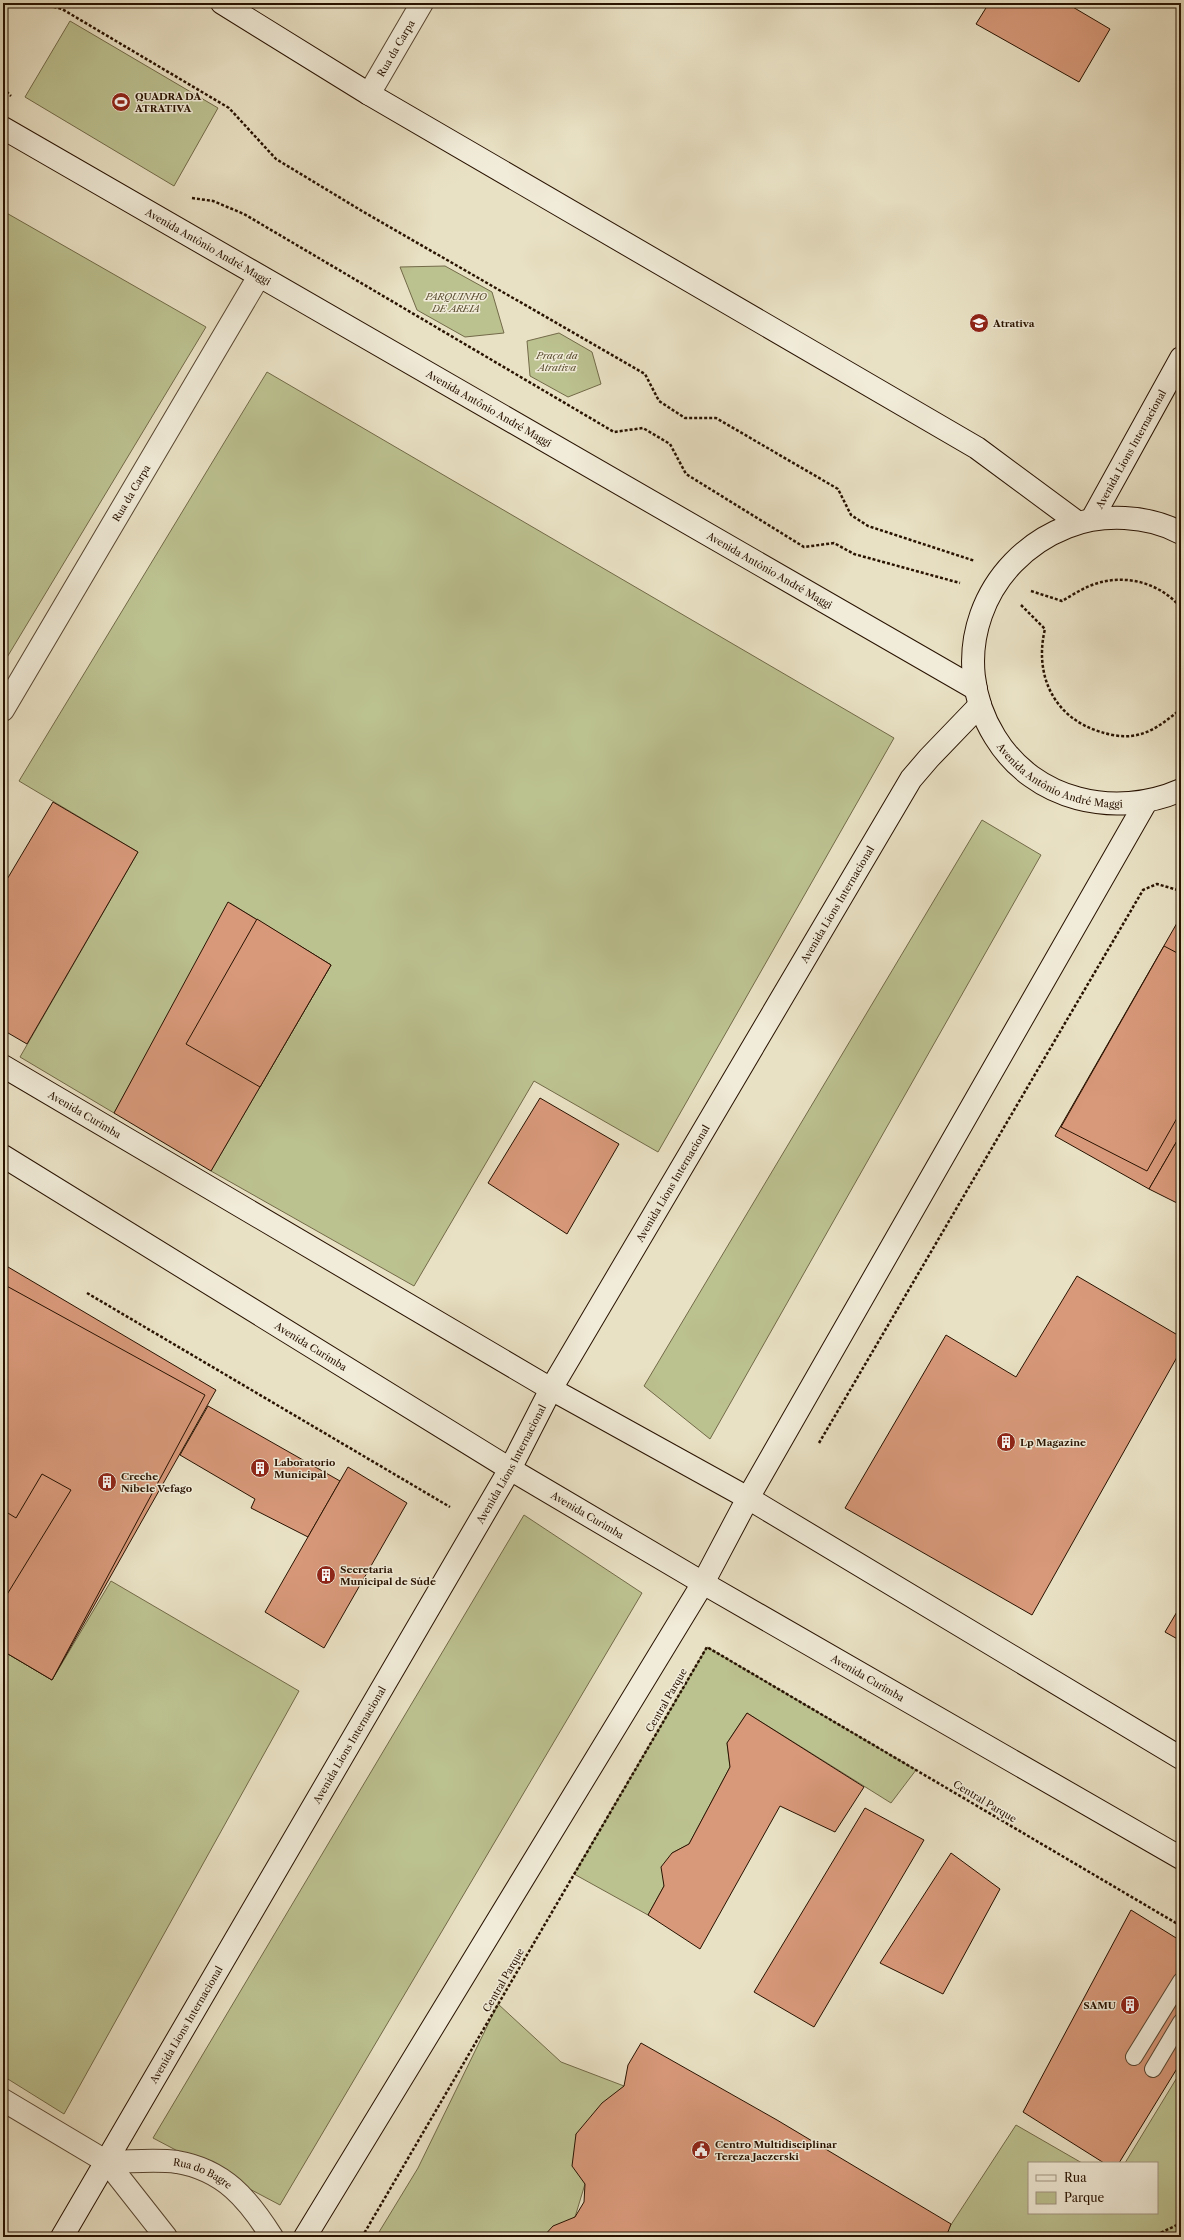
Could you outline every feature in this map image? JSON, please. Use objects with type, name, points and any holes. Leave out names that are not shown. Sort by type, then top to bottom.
[{"type":"street","points":[[222,3],[369,94],[977,448],[1085,520]]},
{"type":"street","name":"Rua da Carpa","points":[[369,94],[422,3]]},
{"type":"street","name":"Avenida Antônio André Maggi","points":[[3,128],[259,276],[978,697]]},
{"type":"street","name":"Rua da Carpa","points":[[3,710],[259,276]]},
{"type":"street","name":"Avenida Lions Internacional","points":[[1085,520],[1181,358]]},
{"type":"street","name":"Avenida Antônio André Maggi","points":[[1181,533],[1171,528],[1132,518],[1085,520],[1050,533],[1031,546],[1004,570],[990,592],[978,623],[973,656],[978,697],[995,737],[1017,764],[1045,785],[1077,799],[1112,805],[1146,802],[1181,790]]},
{"type":"street","name":"Avenida Lions Internacional","points":[[62,2237],[510,1469],[551,1389],[912,779],[978,697]]},
{"type":"street","points":[[305,2237],[702,1583],[748,1498],[1146,802]]},
{"type":"street","name":"Avenida Curimba","points":[[3,1066],[551,1389],[748,1498],[1181,1758]]},
{"type":"street","name":"Avenida Curimba","points":[[3,1156],[510,1469],[702,1583],[1181,1858]]},
{"type":"street","points":[[3,2100],[107,2162],[166,2237]]},
{"type":"street","name":"Rua do Bagre","points":[[107,2162],[177,2162],[202,2169],[224,2180],[243,2195],[272,2237]]},
{"type":"lane","points":[[1134,2058],[1181,1981]]},
{"type":"lane","points":[[1153,2068],[1181,2022]]},
{"type":"path","points":[[39,3],[62,8],[229,108],[276,159],[362,211],[645,374],[659,401],[685,418],[716,418],[838,489],[851,515],[868,526],[1004,570],[1029,590],[1062,601],[1091,585],[1114,580],[1135,581],[1156,587],[1174,599],[1181,608]]},
{"type":"path","points":[[3,88],[12,97]]},
{"type":"path","points":[[190,198],[213,201],[244,214],[614,432],[643,428],[670,444],[686,474],[804,547],[834,543],[854,554],[990,592],[1021,605],[1045,628],[1041,648],[1044,672],[1050,691],[1073,720],[1094,730],[1112,735],[1131,736],[1148,731],[1164,723],[1181,709]]},
{"type":"path","points":[[818,1446],[1143,890],[1157,884],[1181,891]]},
{"type":"path","points":[[87,1293],[453,1509]]},
{"type":"path","name":"Central Parque","points":[[362,2237],[707,1647],[1181,1926]]},
{"type":"path","points":[[1152,2237],[1181,2223]]},
{"type":"green space","name":"QUADRA DA ATRATIVA","points":[[70,21],[218,108],[174,186],[25,97]]},
{"type":"green space","points":[[3,211],[206,327],[3,664]]},
{"type":"green space","name":"PARQUINHO DE AREIA","points":[[445,266],[492,292],[504,333],[465,337],[417,310],[400,267]]},
{"type":"green space","name":"Praça da Atrativa","points":[[559,333],[592,352],[601,384],[568,397],[530,376],[527,341]]},
{"type":"green space","points":[[267,372],[894,738],[658,1152],[534,1081],[414,1286],[211,1171],[331,965],[230,903],[114,1113],[20,1057],[138,852],[19,781]]},
{"type":"green space","points":[[982,820],[1041,855],[710,1439],[644,1386]]},
{"type":"green space","points":[[524,1515],[642,1593],[280,2205],[153,2138]]},
{"type":"green space","points":[[111,1581],[299,1691],[64,2114],[3,2076],[3,1651],[52,1680]]},
{"type":"green space","points":[[707,1647],[916,1770],[891,1803],[747,1713],[727,1743],[730,1767],[689,1844],[672,1853],[664,1886],[648,1915],[574,1874]]},
{"type":"green space","points":[[498,2004],[561,2062],[624,2086],[576,2134],[585,2184],[575,2217],[548,2237],[376,2237],[418,2168]]},
{"type":"green space","points":[[1181,2071],[1181,2237],[943,2237],[1016,2125],[1080,2162],[1028,2162],[1028,2214],[1158,2214],[1158,2162],[1126,2162]]},
{"type":"building","points":[[989,3],[1066,3],[1110,29],[1079,82],[976,24]]},
{"type":"building","points":[[53,802],[138,852],[27,1044],[3,1030],[3,886]]},
{"type":"building","points":[[228,902],[331,965],[211,1171],[114,1113]]},
{"type":"building","points":[[257,919],[331,965],[260,1087],[186,1044]]},
{"type":"building","points":[[1177,923],[1181,926],[1181,1134],[1149,1189],[1055,1136]]},
{"type":"building","points":[[1164,946],[1181,955],[1181,1111],[1147,1171],[1061,1127]]},
{"type":"building","points":[[540,1098],[619,1144],[567,1234],[488,1183]]},
{"type":"building","points":[[1181,1134],[1181,1205],[1149,1189]]},
{"type":"building","name":"Creche Nibele Vefago","points":[[3,1264],[216,1390],[52,1680],[3,1651]]},
{"type":"building","name":"Lp Magazine","points":[[1077,1276],[1181,1337],[1181,1350],[1032,1615],[845,1508],[946,1335],[1016,1377]]},
{"type":"building","name":"Creche Nibele Vefago","points":[[3,1284],[205,1395],[52,1680],[3,1651],[3,1601],[71,1490],[42,1474],[16,1518],[3,1510]]},
{"type":"building","name":"Laboratorio Municipal","points":[[208,1406],[340,1481],[308,1537],[251,1508],[255,1499],[180,1455]]},
{"type":"building","name":"Secretaria Municipal de Súde","points":[[348,1467],[407,1503],[324,1648],[265,1612]]},
{"type":"building","points":[[1181,1605],[1181,1641],[1165,1632]]},
{"type":"building","points":[[747,1713],[864,1787],[835,1832],[780,1806],[700,1949],[648,1915],[664,1886],[661,1867],[672,1853],[689,1844],[730,1767],[727,1743]]},
{"type":"building","points":[[865,1808],[924,1840],[814,2027],[754,1992]]},
{"type":"building","points":[[951,1853],[1000,1889],[943,1994],[880,1963]]},
{"type":"building","name":"SAMU","points":[[1131,1910],[1181,1941],[1181,2062],[1120,2162],[1102,2162],[1023,2112]]},
{"type":"building","name":"Centro Multidisciplinar Tereza Jaczerski","points":[[641,2043],[777,2120],[951,2224],[946,2237],[543,2237],[553,2226],[575,2217],[584,2202],[585,2184],[572,2166],[576,2134],[602,2103],[624,2086],[628,2065]]},
{"type":"place","name":"QUADRA DA ATRATIVA","points":[[121,102]]},
{"type":"place","name":"Atrativa","points":[[979,323]]},
{"type":"place","name":"Lp Magazine","points":[[1006,1442]]},
{"type":"place","name":"Laboratorio Municipal","points":[[260,1468]]},
{"type":"place","name":"Creche Nibele Vefago","points":[[107,1482]]},
{"type":"place","name":"Secretaria Municipal de Súde","points":[[326,1575]]},
{"type":"place","name":"SAMU","points":[[1130,2005]]},
{"type":"place","name":"Centro Multidisciplinar Tereza Jaczerski","points":[[701,2150]]}]
